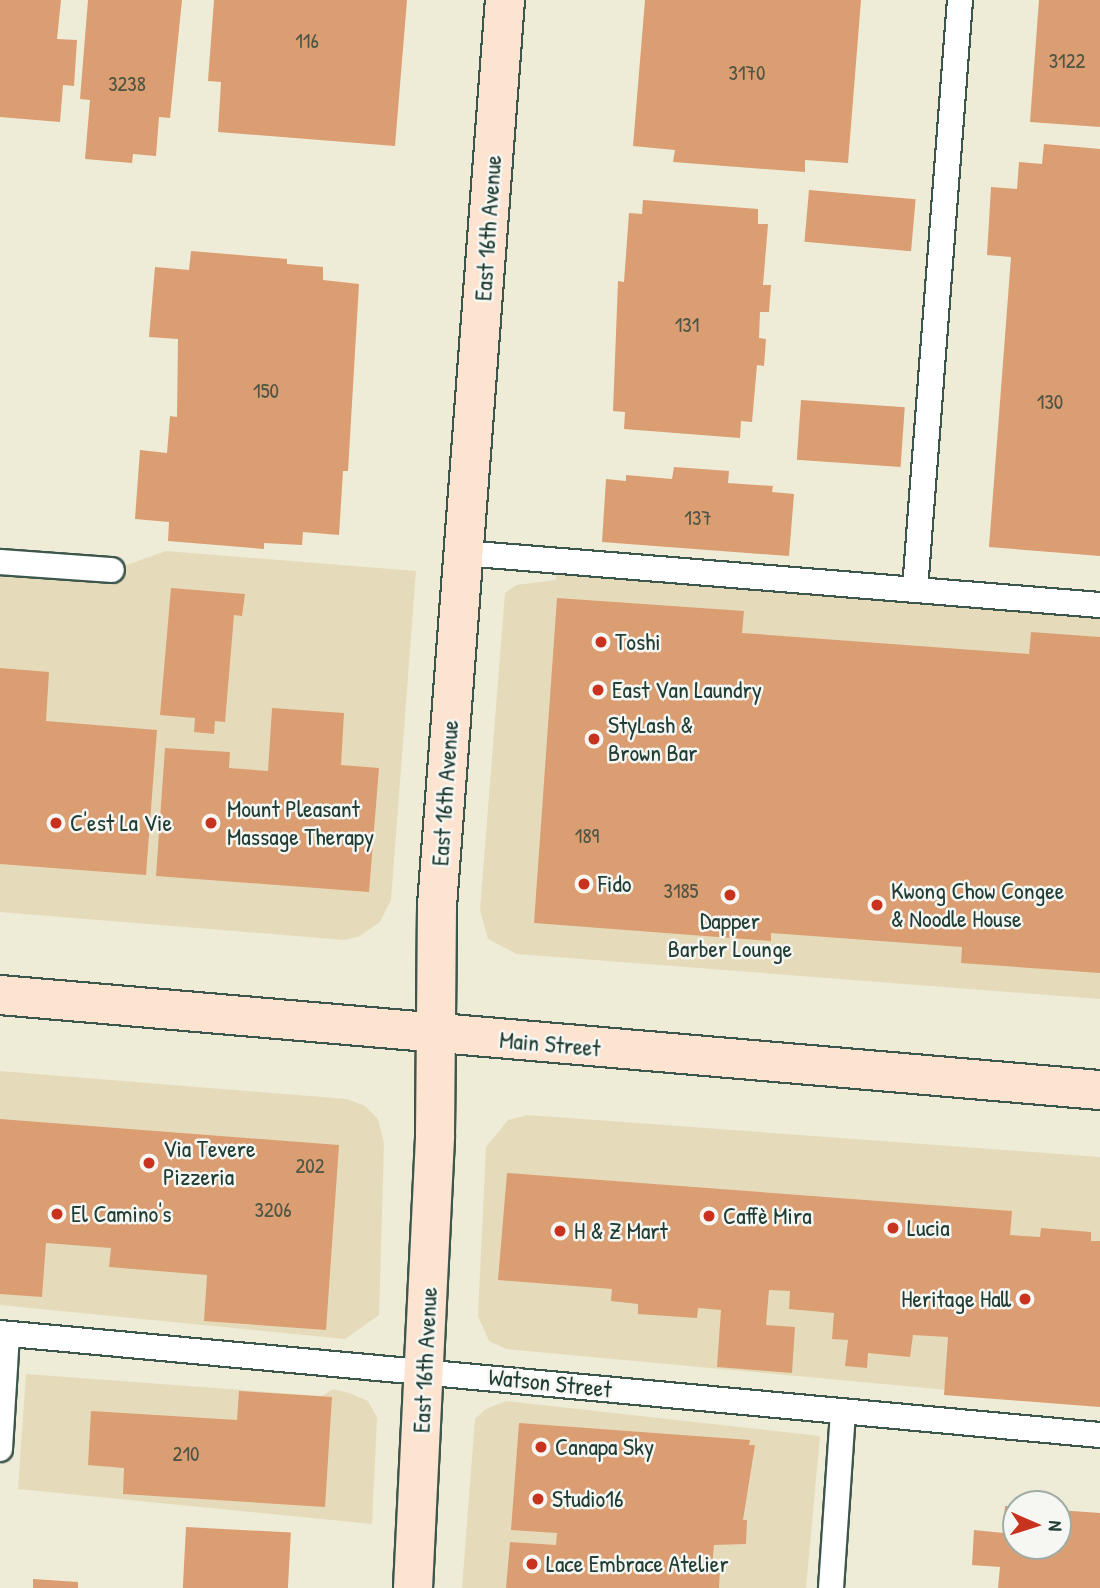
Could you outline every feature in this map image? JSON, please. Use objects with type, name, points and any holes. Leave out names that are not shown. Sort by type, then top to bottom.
[{"type":"street","name":"East 16th Avenue","points":[[413,1588],[435,1136],[437,906],[505,0]]},
{"type":"street","name":"Main Street","points":[[0,995],[1100,1090]]},
{"type":"lane","points":[[915,589],[960,0]]},
{"type":"lane","points":[[463,553],[1100,605]]},
{"type":"lane","points":[[0,562],[112,570]]},
{"type":"lane","points":[[0,1449],[4,1333]]},
{"type":"lane","name":"Watson Street","points":[[4,1333],[1100,1435]]},
{"type":"lane","points":[[831,1588],[843,1413]]},
{"type":"shaded area","points":[[166,551],[416,571],[391,900],[380,922],[360,936],[345,940],[0,912],[0,562],[112,570]]},
{"type":"shaded area","points":[[558,559],[1100,605],[1100,999],[517,954],[488,939],[480,910],[505,593],[516,585],[556,580]]},
{"type":"shaded area","points":[[0,1071],[347,1099],[365,1106],[378,1119],[384,1143],[379,1315],[345,1339],[0,1305]]},
{"type":"shaded area","points":[[528,1115],[1100,1157],[1100,1404],[506,1349],[489,1341],[478,1316],[486,1147],[508,1120]]},
{"type":"shaded area","points":[[26,1374],[322,1396],[333,1389],[368,1401],[377,1418],[372,1524],[18,1489]]},
{"type":"shaded area","points":[[506,1401],[820,1436],[806,1588],[462,1588],[475,1419],[486,1409]]},
{"type":"building","points":[[0,0],[61,0],[57,39],[77,40],[74,86],[63,85],[60,122],[0,117]]},
{"type":"building","points":[[88,0],[182,0],[170,118],[159,117],[156,156],[133,154],[132,163],[85,159],[90,100],[80,99]]},
{"type":"building","points":[[214,0],[407,0],[395,146],[218,132],[221,82],[208,81]]},
{"type":"building","points":[[645,0],[861,0],[848,163],[805,160],[805,172],[673,162],[675,150],[633,146]]},
{"type":"building","points":[[1039,0],[1100,0],[1100,127],[1030,122]]},
{"type":"building","points":[[1044,144],[1100,149],[1100,556],[989,547],[1011,257],[987,255],[991,187],[1017,189],[1019,162],[1042,164]]},
{"type":"building","points":[[809,190],[916,199],[911,251],[804,242]]},
{"type":"building","points":[[643,200],[758,209],[758,224],[768,224],[763,285],[771,285],[769,312],[760,312],[759,338],[766,339],[764,366],[757,365],[752,422],[741,421],[740,438],[624,429],[625,412],[613,411],[618,281],[624,282],[629,213],[642,214]]},
{"type":"building","points":[[191,251],[287,259],[287,264],[323,267],[323,280],[359,284],[348,471],[343,471],[339,535],[303,532],[302,545],[264,543],[264,549],[168,541],[169,522],[135,519],[140,450],[167,453],[170,416],[177,417],[178,339],[149,337],[155,267],[189,270]]},
{"type":"building","points":[[801,400],[905,407],[901,467],[797,460]]},
{"type":"building","points":[[674,467],[729,471],[728,483],[773,486],[772,492],[794,494],[789,556],[602,542],[606,479],[626,481],[626,475],[672,479]]},
{"type":"building","points":[[171,588],[245,594],[242,616],[234,615],[225,722],[215,721],[214,734],[194,732],[195,718],[160,715]]},
{"type":"building","points":[[557,598],[744,611],[742,633],[1029,654],[1031,632],[1100,637],[1100,973],[961,963],[962,947],[771,933],[771,941],[534,923]]},
{"type":"building","points":[[0,668],[49,672],[46,721],[157,730],[146,875],[0,864]]},
{"type":"building","points":[[272,708],[344,713],[341,765],[379,768],[369,892],[156,876],[165,748],[230,752],[229,768],[268,771]]},
{"type":"building","points":[[0,1119],[339,1145],[326,1330],[204,1321],[207,1275],[109,1267],[111,1248],[46,1243],[42,1297],[0,1294]]},
{"type":"building","points":[[507,1173],[1012,1211],[1010,1235],[1040,1237],[1041,1228],[1091,1232],[1091,1241],[1100,1241],[1100,1407],[944,1395],[948,1337],[913,1335],[910,1357],[868,1353],[867,1368],[845,1366],[848,1340],[832,1339],[834,1313],[789,1309],[790,1291],[769,1290],[766,1325],[795,1327],[792,1373],[717,1367],[721,1310],[698,1308],[697,1318],[638,1314],[638,1304],[611,1301],[612,1289],[498,1280]]},
{"type":"building","points":[[239,1391],[332,1397],[325,1507],[123,1494],[124,1468],[88,1465],[91,1411],[237,1420]]},
{"type":"building","points":[[519,1423],[750,1440],[749,1445],[755,1445],[743,1520],[747,1520],[746,1544],[714,1545],[712,1567],[720,1568],[719,1588],[506,1588],[510,1542],[556,1545],[557,1533],[511,1530]]},
{"type":"building","points":[[1072,1511],[1100,1513],[1100,1588],[998,1588],[1000,1567],[972,1565],[974,1530],[1002,1533],[1002,1560],[1072,1560]]},
{"type":"building","points":[[186,1527],[291,1532],[288,1588],[183,1588]]},
{"type":"building","points":[[33,1579],[78,1582],[78,1588],[33,1588]]},
{"type":"place","name":"Toshi","points":[[601,642]]},
{"type":"place","name":"East Van Laundry","points":[[598,690]]},
{"type":"place","name":"StyLash & Brown Bar","points":[[594,739]]},
{"type":"place","name":"C'est La Vie","points":[[56,823]]},
{"type":"place","name":"Mount Pleasant Massage Therapy","points":[[211,823]]},
{"type":"place","name":"Fido","points":[[584,884]]},
{"type":"place","name":"Dapper Barber Lounge","points":[[730,895]]},
{"type":"place","name":"Kwong Chow Congee & Noodle House","points":[[877,905]]},
{"type":"place","name":"Via Tevere Pizzeria","points":[[149,1163]]},
{"type":"place","name":"El Camino's","points":[[57,1214]]},
{"type":"place","name":"Caffè Mira","points":[[709,1216]]},
{"type":"place","name":"Lucia","points":[[893,1228]]},
{"type":"place","name":"H & Z Mart","points":[[560,1231]]},
{"type":"place","name":"Heritage Hall","points":[[1025,1299]]},
{"type":"place","name":"Canapa Sky","points":[[541,1447]]},
{"type":"place","name":"Studio16","points":[[538,1499]]},
{"type":"place","name":"Lace Embrace Atelier","points":[[532,1564]]}]
